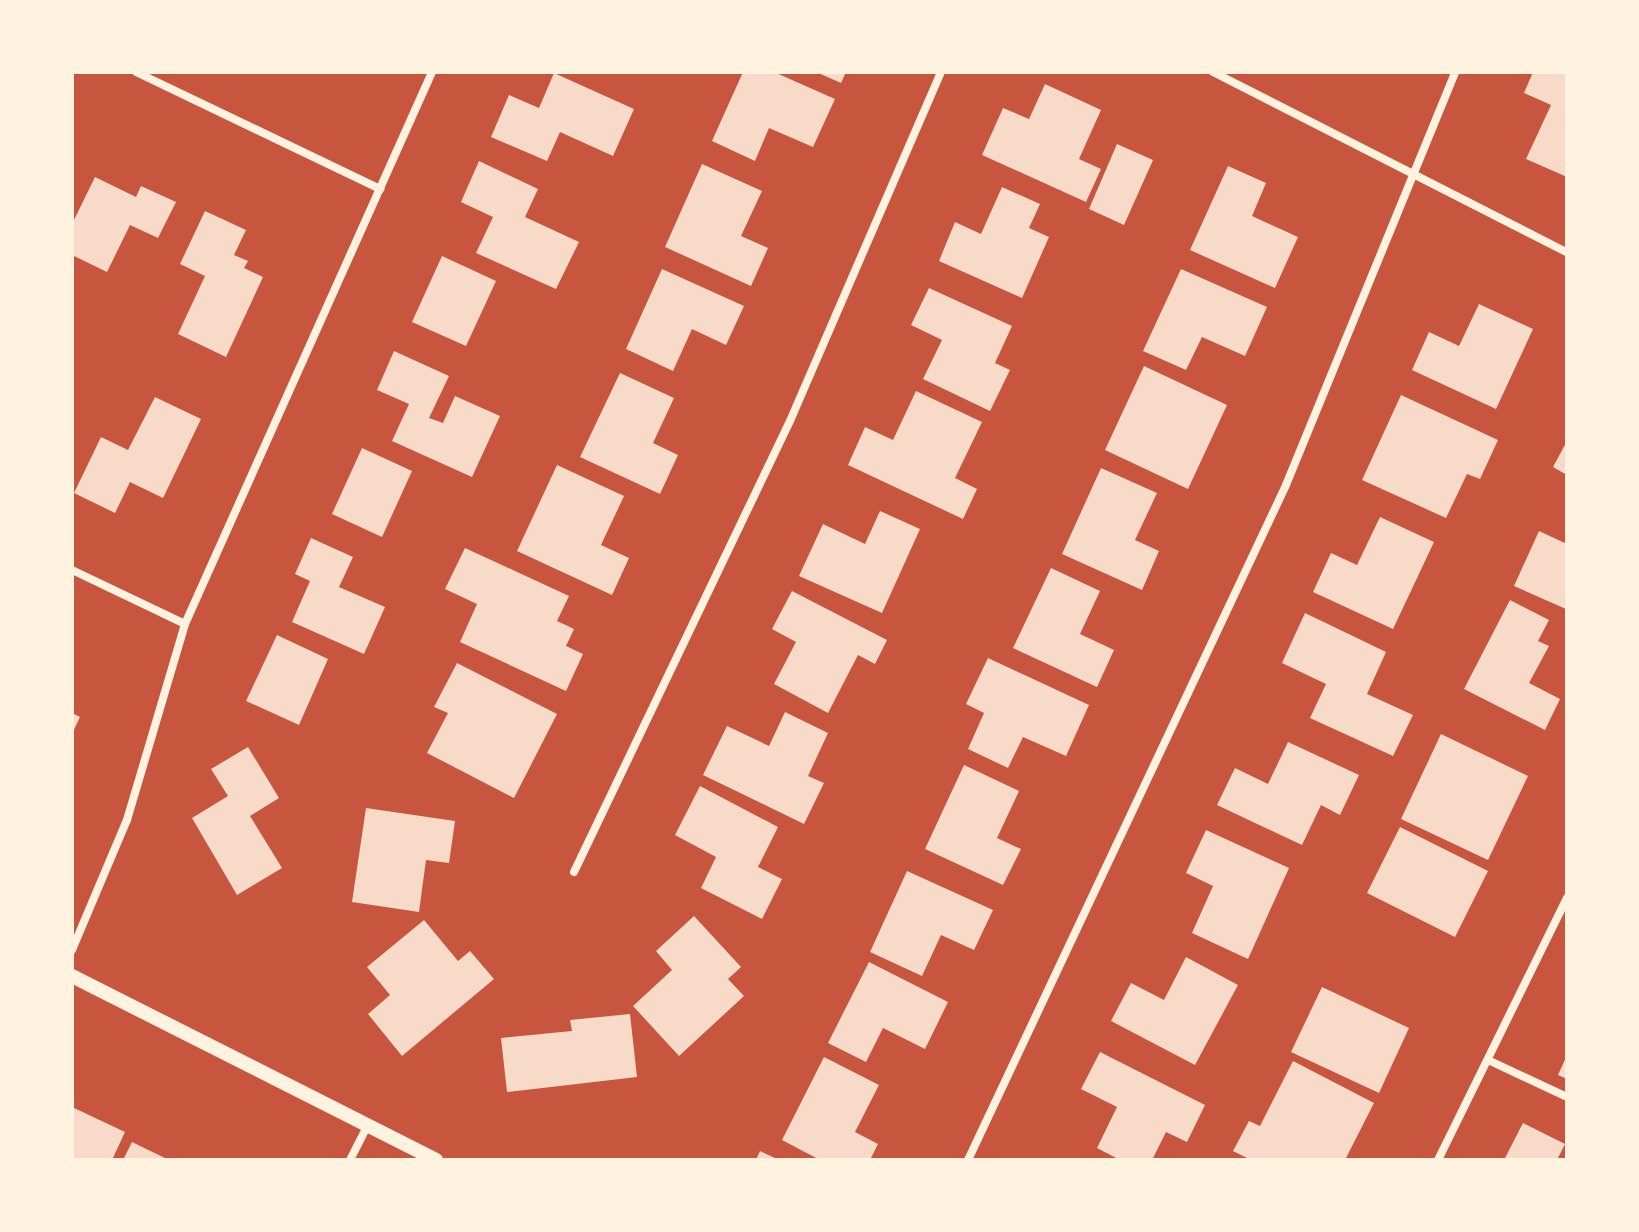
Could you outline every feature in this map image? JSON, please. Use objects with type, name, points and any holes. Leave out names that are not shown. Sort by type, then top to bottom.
[{"type":"street","points":[[136,72],[380,189]]},
{"type":"street","points":[[72,950],[127,820],[185,624],[432,72]]},
{"type":"street","points":[[574,872],[790,421],[941,72]]},
{"type":"street","points":[[1213,72],[1415,171],[1567,252]]},
{"type":"street","points":[[968,1160],[1286,485],[1455,72]]},
{"type":"street","points":[[72,570],[185,624]]},
{"type":"street","points":[[1438,1160],[1567,898]]},
{"type":"street","points":[[72,976],[436,1160]]},
{"type":"street","points":[[1488,1060],[1567,1097]]},
{"type":"street","points":[[350,1160],[367,1126]]},
{"type":"building","points":[[743,72],[774,72],[835,99],[813,147],[769,128],[755,161],[712,141]]},
{"type":"building","points":[[816,72],[846,72],[841,83]]},
{"type":"building","points":[[1533,72],[1567,72],[1567,177],[1526,159],[1551,105],[1524,93]]},
{"type":"building","points":[[554,73],[634,109],[613,156],[560,132],[547,161],[491,137],[509,95],[539,108]]},
{"type":"building","points":[[1045,84],[1101,110],[1079,159],[1101,169],[1086,202],[982,155],[1003,108],[1029,119]]},
{"type":"building","points":[[1117,144],[1153,160],[1124,225],[1089,209]]},
{"type":"building","points":[[479,161],[538,189],[525,217],[579,242],[556,289],[476,253],[493,217],[461,202]]},
{"type":"building","points":[[702,164],[762,191],[741,236],[768,248],[751,286],[665,247]]},
{"type":"building","points":[[1228,166],[1266,183],[1252,216],[1298,237],[1275,288],[1190,250]]},
{"type":"building","points":[[95,177],[136,197],[141,186],[176,202],[158,238],[130,225],[107,272],[72,255],[72,224]]},
{"type":"building","points":[[1002,187],[1040,204],[1029,228],[1049,237],[1022,298],[939,261],[955,222],[981,234]]},
{"type":"building","points":[[205,211],[246,230],[234,255],[248,261],[244,268],[263,277],[226,357],[178,334],[205,276],[180,264]]},
{"type":"building","points":[[442,256],[496,281],[466,346],[412,322]]},
{"type":"building","points":[[662,269],[744,306],[726,345],[692,329],[673,371],[626,349]]},
{"type":"building","points":[[1181,269],[1267,307],[1245,356],[1202,337],[1186,370],[1143,351]]},
{"type":"building","points":[[929,288],[1012,326],[995,363],[1010,370],[990,411],[923,379],[942,340],[911,325]]},
{"type":"building","points":[[1479,304],[1533,329],[1496,409],[1412,370],[1429,332],[1459,346]]},
{"type":"building","points":[[394,351],[449,376],[429,418],[443,423],[455,396],[500,416],[472,477],[392,441],[409,404],[377,390]]},
{"type":"building","points":[[1144,366],[1227,405],[1188,489],[1105,450]]},
{"type":"building","points":[[620,373],[674,398],[653,443],[678,455],[660,494],[580,457]]},
{"type":"building","points":[[916,391],[982,422],[955,478],[977,489],[963,519],[848,465],[865,427],[893,440]]},
{"type":"building","points":[[1401,395],[1498,440],[1480,479],[1467,474],[1446,518],[1362,480]]},
{"type":"building","points":[[155,397],[201,419],[163,498],[130,482],[115,513],[74,493],[101,437],[128,450]]},
{"type":"building","points":[[1567,441],[1567,475],[1553,467]]},
{"type":"building","points":[[362,448],[412,471],[382,537],[332,514]]},
{"type":"building","points":[[557,465],[624,496],[601,545],[629,558],[612,595],[517,551]]},
{"type":"building","points":[[1101,468],[1157,493],[1135,540],[1159,551],[1142,590],[1062,554]]},
{"type":"building","points":[[880,511],[920,529],[882,613],[799,576],[823,524],[865,544]]},
{"type":"building","points":[[1380,517],[1434,542],[1393,629],[1313,592],[1331,553],[1357,565]]},
{"type":"building","points":[[1539,531],[1567,544],[1566,609],[1514,586]]},
{"type":"building","points":[[311,538],[353,557],[339,587],[385,607],[364,654],[292,622],[310,581],[295,574]]},
{"type":"building","points":[[465,548],[569,596],[557,621],[574,629],[566,646],[583,654],[566,691],[460,642],[477,604],[445,589]]},
{"type":"building","points":[[1051,568],[1100,591],[1080,634],[1114,650],[1097,687],[1013,648]]},
{"type":"building","points":[[792,591],[887,640],[875,664],[858,655],[828,713],[774,684],[796,642],[772,629]]},
{"type":"building","points":[[1510,600],[1549,620],[1538,641],[1549,646],[1529,683],[1560,699],[1545,730],[1464,689]]},
{"type":"building","points":[[1305,613],[1386,652],[1367,694],[1413,715],[1393,756],[1310,718],[1326,684],[1282,663]]},
{"type":"building","points":[[277,635],[328,659],[299,725],[246,701]]},
{"type":"building","points":[[988,658],[1089,705],[1066,756],[1023,737],[1008,768],[968,749],[984,713],[966,704]]},
{"type":"building","points":[[457,663],[557,714],[514,798],[427,753],[448,713],[434,707]]},
{"type":"building","points":[[785,712],[828,733],[808,776],[824,783],[804,824],[703,775],[727,726],[769,746]]},
{"type":"building","points":[[72,713],[80,717],[72,734]]},
{"type":"building","points":[[1441,734],[1528,776],[1488,860],[1401,819]]},
{"type":"building","points":[[1288,742],[1359,775],[1340,815],[1321,805],[1302,845],[1217,805],[1235,768],[1268,784]]},
{"type":"building","points":[[248,747],[279,798],[250,816],[282,868],[237,895],[192,818],[228,796],[211,769]]},
{"type":"building","points":[[964,765],[1019,791],[997,838],[1021,849],[1003,885],[925,849]]},
{"type":"building","points":[[700,786],[778,827],[758,867],[782,879],[762,919],[701,888],[716,857],[675,835]]},
{"type":"building","points":[[366,808],[455,821],[449,863],[426,860],[419,912],[352,902]]},
{"type":"building","points":[[1400,827],[1488,871],[1455,937],[1367,893]]},
{"type":"building","points":[[1206,830],[1289,868],[1248,959],[1192,933],[1213,886],[1186,873]]},
{"type":"building","points":[[907,871],[993,910],[974,950],[941,935],[922,976],[870,952]]},
{"type":"building","points":[[694,916],[741,967],[728,979],[744,996],[679,1056],[633,1006],[672,970],[656,951]]},
{"type":"building","points":[[424,920],[458,961],[470,951],[494,979],[402,1056],[368,1014],[390,995],[367,967]]},
{"type":"building","points":[[1186,957],[1238,985],[1195,1065],[1111,1021],[1131,983],[1164,1000]]},
{"type":"building","points":[[869,962],[948,1002],[925,1049],[883,1028],[866,1062],[828,1043]]},
{"type":"building","points":[[1322,987],[1409,1028],[1379,1093],[1291,1052]]},
{"type":"building","points":[[630,1014],[637,1077],[507,1092],[501,1038],[572,1031],[570,1020]]},
{"type":"building","points":[[1100,1052],[1205,1105],[1187,1142],[1166,1132],[1152,1160],[1120,1160],[1097,1148],[1117,1107],[1081,1089]]},
{"type":"building","points":[[1567,1055],[1567,1079],[1558,1075]]},
{"type":"building","points":[[824,1057],[879,1085],[855,1132],[878,1144],[870,1160],[820,1160],[782,1140]]},
{"type":"building","points":[[1293,1061],[1374,1103],[1345,1160],[1251,1160],[1233,1151],[1249,1121],[1260,1126]]},
{"type":"building","points":[[72,1107],[125,1132],[112,1160],[72,1160]]},
{"type":"building","points":[[1523,1123],[1565,1144],[1557,1160],[1504,1160]]},
{"type":"building","points":[[132,1142],[169,1160],[123,1160]]},
{"type":"building","points":[[760,1151],[779,1160],[756,1160]]}]
